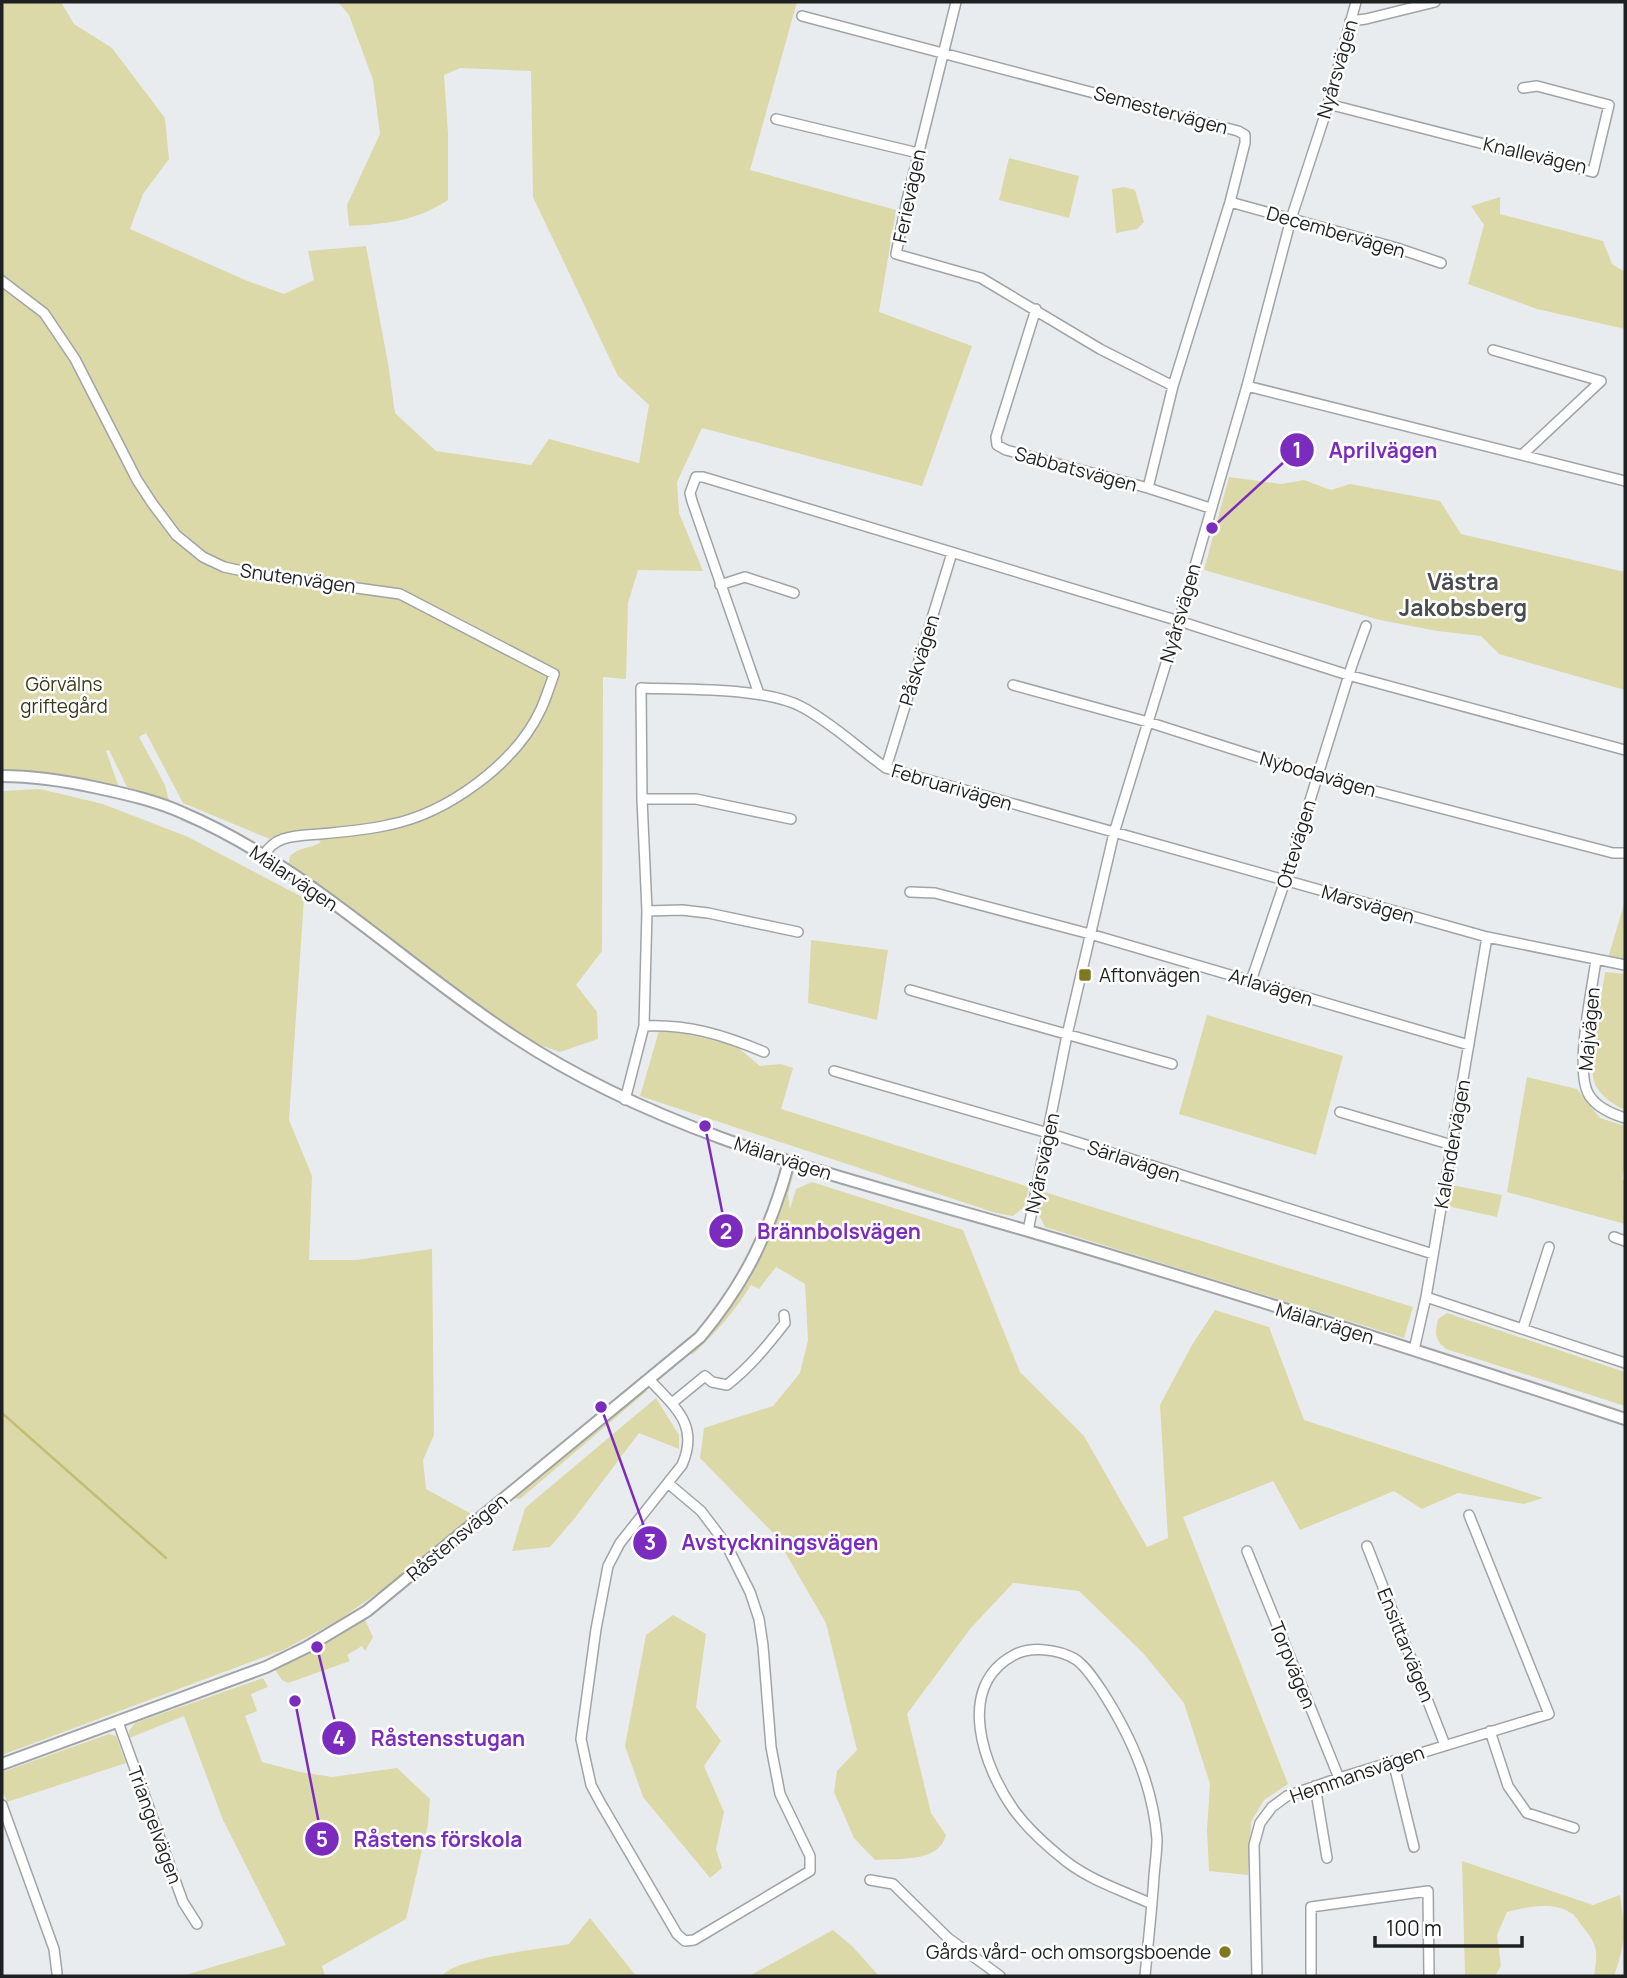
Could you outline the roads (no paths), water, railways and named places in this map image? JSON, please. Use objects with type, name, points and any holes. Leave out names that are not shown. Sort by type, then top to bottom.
[{"type":"street","name":"Ferievägen","points":[[956,2],[896,254],[981,278],[1100,349],[1173,386]]},
{"type":"street","name":"Nyårsvägen","points":[[1028,1231],[1067,1035],[1114,833],[1179,621],[1247,386],[1291,219],[1328,104],[1356,2]]},
{"type":"street","points":[[1350,21],[1435,2]]},
{"type":"street","name":"Semestervägen","points":[[802,16],[1245,135],[1230,202],[1173,386],[1148,488]]},
{"type":"street","name":"Knallevägen","points":[[1328,104],[1593,172],[1609,105],[1536,86],[1523,88]]},
{"type":"street","points":[[776,119],[918,153]]},
{"type":"street","name":"Decembervägen","points":[[1230,202],[1397,248],[1441,263]]},
{"type":"street","name":"Snutenvägen","points":[[2,281],[44,313],[75,359],[137,480],[176,535],[203,557],[224,567],[246,572],[400,594],[554,674],[540,711],[518,744],[491,772],[461,794],[429,812],[392,825],[280,840],[262,856]]},
{"type":"street","name":"Sabbatsvägen","points":[[1036,309],[996,437],[997,445],[1006,450],[1148,488],[1210,508]]},
{"type":"street","points":[[1493,350],[1601,381],[1522,455]]},
{"type":"street","points":[[1247,386],[1625,481]]},
{"type":"street","points":[[759,694],[690,493],[696,477],[952,552],[1348,675],[1625,750]]},
{"type":"street","name":"Påskvägen","points":[[886,768],[952,552]]},
{"type":"street","points":[[720,584],[745,577],[794,593]]},
{"type":"street","name":"Ottevägen","points":[[1251,981],[1366,626]]},
{"type":"street","name":"Nybodavägen","points":[[1013,685],[1147,722],[1317,776],[1613,853],[1625,853]]},
{"type":"street","name":"Februarivägen","points":[[642,799],[641,688],[759,694],[789,701],[803,708],[886,768],[1114,833]]},
{"type":"street","name":"Mälarvägen","points":[[2,776],[56,779],[116,793],[169,808],[229,834],[287,870],[512,1036],[625,1100],[789,1162],[1028,1231],[1414,1350],[1625,1419]]},
{"type":"street","points":[[625,1100],[644,1026],[647,911],[642,799],[696,799],[791,819]]},
{"type":"street","name":"Marsvägen","points":[[1114,833],[1487,937],[1625,965]]},
{"type":"street","name":"Arlavägen","points":[[910,892],[934,893],[1090,934],[1469,1045]]},
{"type":"street","points":[[647,911],[708,914],[798,932]]},
{"type":"street","name":"Kalendervägen","points":[[1414,1350],[1426,1297],[1487,937]]},
{"type":"street","name":"Majvägen","points":[[1596,960],[1582,1071],[1589,1095],[1607,1112],[1625,1118]]},
{"type":"street","points":[[910,990],[1172,1064]]},
{"type":"street","points":[[644,1026],[669,1025],[709,1031],[764,1052]]},
{"type":"street","name":"Särlavägen","points":[[834,1071],[1048,1133],[1433,1254]]},
{"type":"street","points":[[1340,1112],[1452,1145]]},
{"type":"street","name":"Råstensvägen","points":[[2,1764],[266,1667],[307,1647],[367,1611],[700,1336],[736,1290],[762,1241],[789,1162]]},
{"type":"street","points":[[1614,1237],[1625,1241]]},
{"type":"street","points":[[1523,1328],[1549,1247]]},
{"type":"street","points":[[1426,1297],[1625,1363]]},
{"type":"street","points":[[672,1402],[705,1376],[712,1382],[727,1385],[746,1370],[767,1346],[785,1323],[783,1315]]},
{"type":"street","points":[[649,1379],[672,1402],[683,1418],[689,1435],[689,1450],[669,1484],[621,1543],[608,1566],[596,1629],[581,1739],[596,1793],[677,1934],[685,1941],[694,1940],[806,1876],[810,1871],[810,1856],[780,1794],[771,1747],[759,1619],[750,1592],[726,1544],[701,1511],[669,1484]]},
{"type":"street","name":"Hemmansvägen","points":[[1256,1976],[1254,1845],[1260,1823],[1272,1807],[1287,1796],[1315,1786],[1549,1714],[1469,1515]]},
{"type":"street","name":"Ensittarvägen","points":[[1367,1546],[1445,1745]]},
{"type":"street","name":"Torpvägen","points":[[1247,1551],[1339,1778]]},
{"type":"street","points":[[1145,1976],[1152,1904],[1157,1839],[1147,1782],[1132,1742],[1094,1679],[1075,1659],[1034,1649],[1014,1655],[998,1667],[985,1685],[978,1709],[981,1741],[993,1772],[1014,1810],[1043,1842],[1069,1863],[1098,1881],[1152,1904]]},
{"type":"street","name":"Triangelvägen","points":[[118,1722],[183,1902],[197,1924]]},
{"type":"street","points":[[1490,1731],[1508,1786],[1527,1813],[1574,1828]]},
{"type":"street","points":[[1393,1761],[1414,1847]]},
{"type":"street","points":[[1315,1786],[1326,1858]]},
{"type":"street","points":[[2,1805],[54,1949],[57,1973]]},
{"type":"street","points":[[870,1880],[893,1884],[948,1938],[1000,1976]]},
{"type":"street","points":[[1311,1976],[1311,1907],[1428,1891],[1429,1976]]},
{"type":"waterway","points":[[2,1413],[166,1558]]},
{"type":"place","name":"Aprilvägen","points":[[1212,528]]},
{"type":"place","name":"Aftonvägen","points":[[1085,975]]},
{"type":"place","name":"Brännbolsvägen","points":[[705,1126]]},
{"type":"place","name":"Avstyckningsvägen","points":[[601,1407]]},
{"type":"place","name":"Råstensstugan","points":[[317,1647]]},
{"type":"place","name":"Råstens förskola","points":[[295,1701]]},
{"type":"place","name":"Gårds vård- och omsorgsboende","points":[[1225,1952]]},
{"type":"district","name":"Västra Jakobsberg","points":[[1463,595]]},
{"type":"park label","name":"Görvälns griftegård","points":[[64,695]]}]
